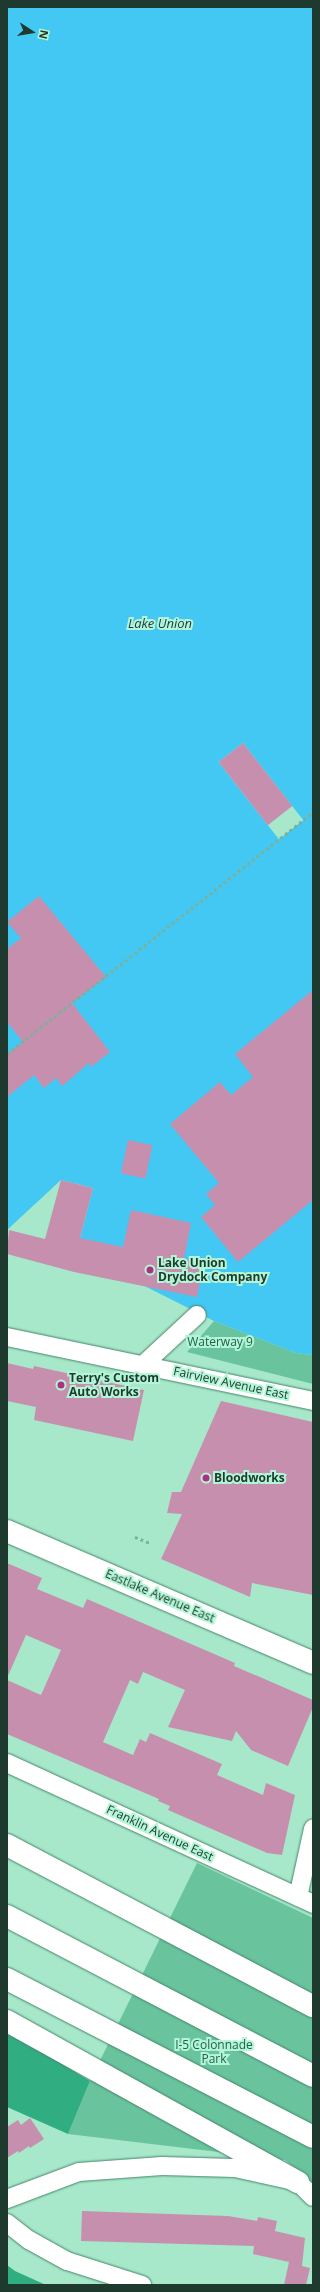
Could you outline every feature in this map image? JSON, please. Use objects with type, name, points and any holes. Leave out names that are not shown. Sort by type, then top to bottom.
[{"type":"main road","name":"Eastlake Avenue East","points":[[7,1523],[16,1534],[313,1663]]},
{"type":"main road","points":[[7,1845],[313,2006]]},
{"type":"main road","points":[[7,1916],[313,2076]]},
{"type":"main road","points":[[252,1974],[313,1995]]},
{"type":"main road","points":[[7,1979],[313,2137]]},
{"type":"main road","points":[[7,2020],[197,2126],[306,2190]]},
{"type":"street","points":[[144,1364],[197,1315]]},
{"type":"street","name":"Fairview Avenue East","points":[[7,1337],[144,1364],[313,1401]]},
{"type":"street","name":"Franklin Avenue East","points":[[7,1763],[306,1900]]},
{"type":"street","points":[[306,1900],[313,1829]]},
{"type":"street","points":[[7,2199],[79,2172],[119,2167],[162,2166],[235,2168],[306,2190]]},
{"type":"street","points":[[7,2223],[29,2240],[67,2261],[142,2285]]},
{"type":"path","points":[[7,1054],[313,812]]},
{"type":"path","points":[[135,1537],[150,1544]]},
{"type":"green space","name":"Waterway 9","points":[[214,1321],[296,1353],[313,1355],[313,1384],[187,1352]]},
{"type":"green space","name":"I-5 Colonnade Park","points":[[197,1863],[313,1918],[313,2183],[285,2160],[68,2134],[90,2081]]},
{"type":"green space","points":[[7,2031],[90,2081],[68,2134],[7,2107]]},
{"type":"green space","points":[[7,2265],[15,2271],[46,2285],[7,2285]]},
{"type":"water","name":"Lake Union","points":[[7,7],[313,7],[313,1355],[296,1353],[214,1321],[99,1263],[7,1238]]},
{"type":"pier","points":[[243,743],[303,820],[279,839],[219,762]]},
{"type":"pier","points":[[61,1180],[93,1188],[75,1257],[7,1238],[7,1230]]},
{"type":"building","points":[[243,743],[292,806],[268,825],[219,762]]},
{"type":"building","points":[[39,896],[106,977],[72,1003],[110,1052],[91,1067],[89,1063],[62,1086],[56,1078],[44,1088],[34,1075],[7,1097],[7,1054],[23,1042],[7,1022],[7,949],[21,938],[7,922]]},
{"type":"building","points":[[313,990],[313,1200],[238,1262],[201,1217],[215,1205],[206,1194],[219,1183],[170,1124],[220,1082],[231,1095],[253,1077],[235,1054]]},
{"type":"building","points":[[128,1140],[152,1145],[145,1178],[121,1173]]},
{"type":"building","points":[[61,1180],[93,1188],[80,1238],[123,1247],[131,1210],[191,1223],[184,1259],[204,1263],[197,1297],[74,1272],[7,1254],[9,1230],[45,1239]]},
{"type":"building","points":[[7,1363],[33,1369],[34,1366],[144,1390],[133,1441],[34,1420],[36,1407],[7,1401]]},
{"type":"building","points":[[221,1401],[313,1422],[313,1595],[252,1583],[250,1597],[161,1559],[182,1514],[167,1513],[172,1492],[181,1492]]},
{"type":"building","points":[[7,1563],[42,1578],[37,1589],[83,1608],[87,1599],[235,1663],[234,1666],[313,1700],[313,1707],[288,1766],[251,1750],[236,1731],[232,1741],[168,1727],[185,1690],[143,1672],[138,1684],[130,1680],[103,1742],[133,1755],[140,1739],[146,1742],[150,1733],[222,1764],[217,1775],[263,1795],[266,1783],[295,1795],[282,1855],[267,1853],[168,1810],[170,1806],[158,1801],[159,1799],[7,1734],[7,1680],[41,1695],[61,1650],[26,1635],[7,1678]]},
{"type":"building","points":[[30,2118],[44,2139],[30,2148],[29,2146],[19,2153],[18,2151],[7,2158],[7,2127],[18,2120],[21,2125]]},
{"type":"building","points":[[82,2211],[228,2216],[257,2221],[258,2217],[277,2221],[275,2231],[305,2238],[302,2266],[310,2268],[306,2285],[284,2285],[289,2262],[253,2254],[254,2246],[81,2241]]},
{"type":"place","name":"Lake Union Drydock Company","points":[[150,1270]]},
{"type":"place","name":"Terry's Custom Auto Works","points":[[61,1385]]},
{"type":"place","name":"Bloodworks","points":[[206,1478]]}]
